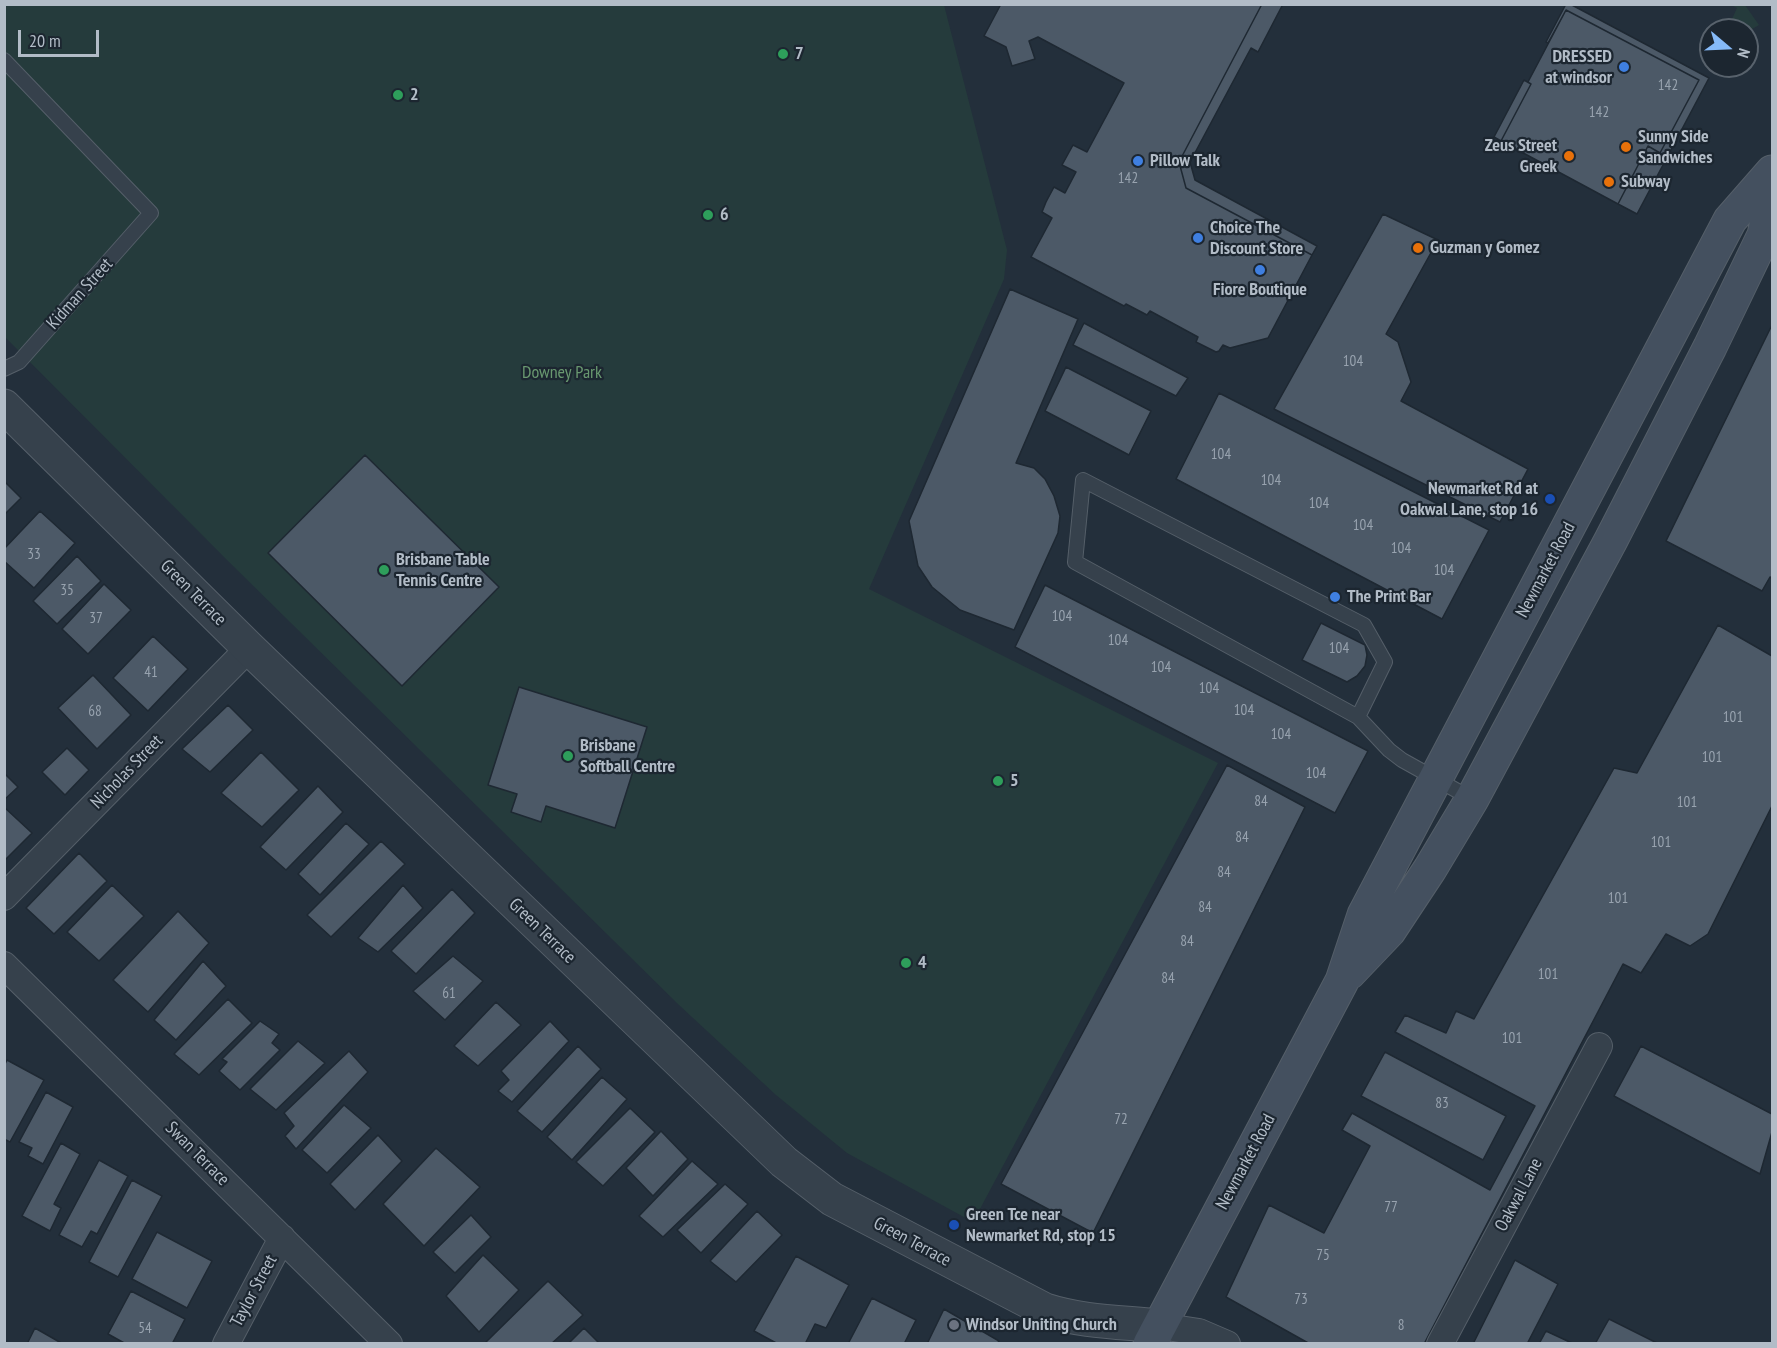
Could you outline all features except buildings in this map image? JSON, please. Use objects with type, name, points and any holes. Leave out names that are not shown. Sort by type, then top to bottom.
[{"type":"main road","name":"Newmarket Road","points":[[1155,1335],[1342,981],[1364,915],[1730,220],[1773,172]]},
{"type":"main road","name":"Newmarket Road","points":[[1342,981],[1389,931],[1472,799],[1611,540],[1710,347],[1764,235],[1773,198]]},
{"type":"street","name":"Green Terrace","points":[[4,406],[249,648],[719,1101],[811,1185],[866,1218],[1045,1310],[1066,1317],[1155,1335]]},
{"type":"street","name":"Nicholas Street","points":[[4,897],[249,648]]},
{"type":"street","name":"Swan Terrace","points":[[4,965],[389,1344]]},
{"type":"street","name":"Oakwal Lane","points":[[1440,1344],[1599,1046]]},
{"type":"street","name":"Taylor Street","points":[[226,1344],[282,1238]]},
{"type":"street","points":[[1155,1335],[1199,1332],[1227,1344]]},
{"type":"lane","name":"Kidman Street","points":[[4,60],[151,213],[19,362],[4,369]]},
{"type":"lane","points":[[1358,717],[1384,662],[1364,625],[1083,480],[1075,562],[1358,717],[1389,750],[1402,760],[1472,799]]},
{"type":"green space","name":"Downey Park","points":[[4,5],[944,5],[1007,250],[1004,279],[869,589],[1218,763],[973,1222],[847,1153],[776,1095],[679,1005],[228,561],[5,337]]},
{"type":"green space","points":[[1731,5],[1745,5],[1754,18],[1732,18],[1737,8]]},
{"type":"place","name":"7","points":[[783,54]]},
{"type":"place","name":"DRESSED at windsor","points":[[1624,67]]},
{"type":"place","name":"2","points":[[398,95]]},
{"type":"place","name":"Sunny Side Sandwiches","points":[[1626,147]]},
{"type":"place","name":"Zeus Street Greek","points":[[1569,156]]},
{"type":"place","name":"Pillow Talk","points":[[1138,161]]},
{"type":"place","name":"Subway","points":[[1609,182]]},
{"type":"place","name":"6","points":[[708,215]]},
{"type":"place","name":"Choice The Discount Store","points":[[1198,238]]},
{"type":"place","name":"Guzman y Gomez","points":[[1418,248]]},
{"type":"place","name":"Fiore Boutique","points":[[1260,270]]},
{"type":"place","name":"Newmarket Rd at Oakwal Lane, stop 16","points":[[1550,499]]},
{"type":"place","name":"Brisbane Table Tennis Centre","points":[[384,570]]},
{"type":"place","name":"The Print Bar","points":[[1335,597]]},
{"type":"place","name":"Brisbane Softball Centre","points":[[568,756]]},
{"type":"place","name":"5","points":[[998,781]]},
{"type":"place","name":"4","points":[[906,963]]},
{"type":"place","name":"Green Tce near Newmarket Rd, stop 15","points":[[954,1225]]},
{"type":"place","name":"Windsor Uniting Church","points":[[954,1325]]}]
